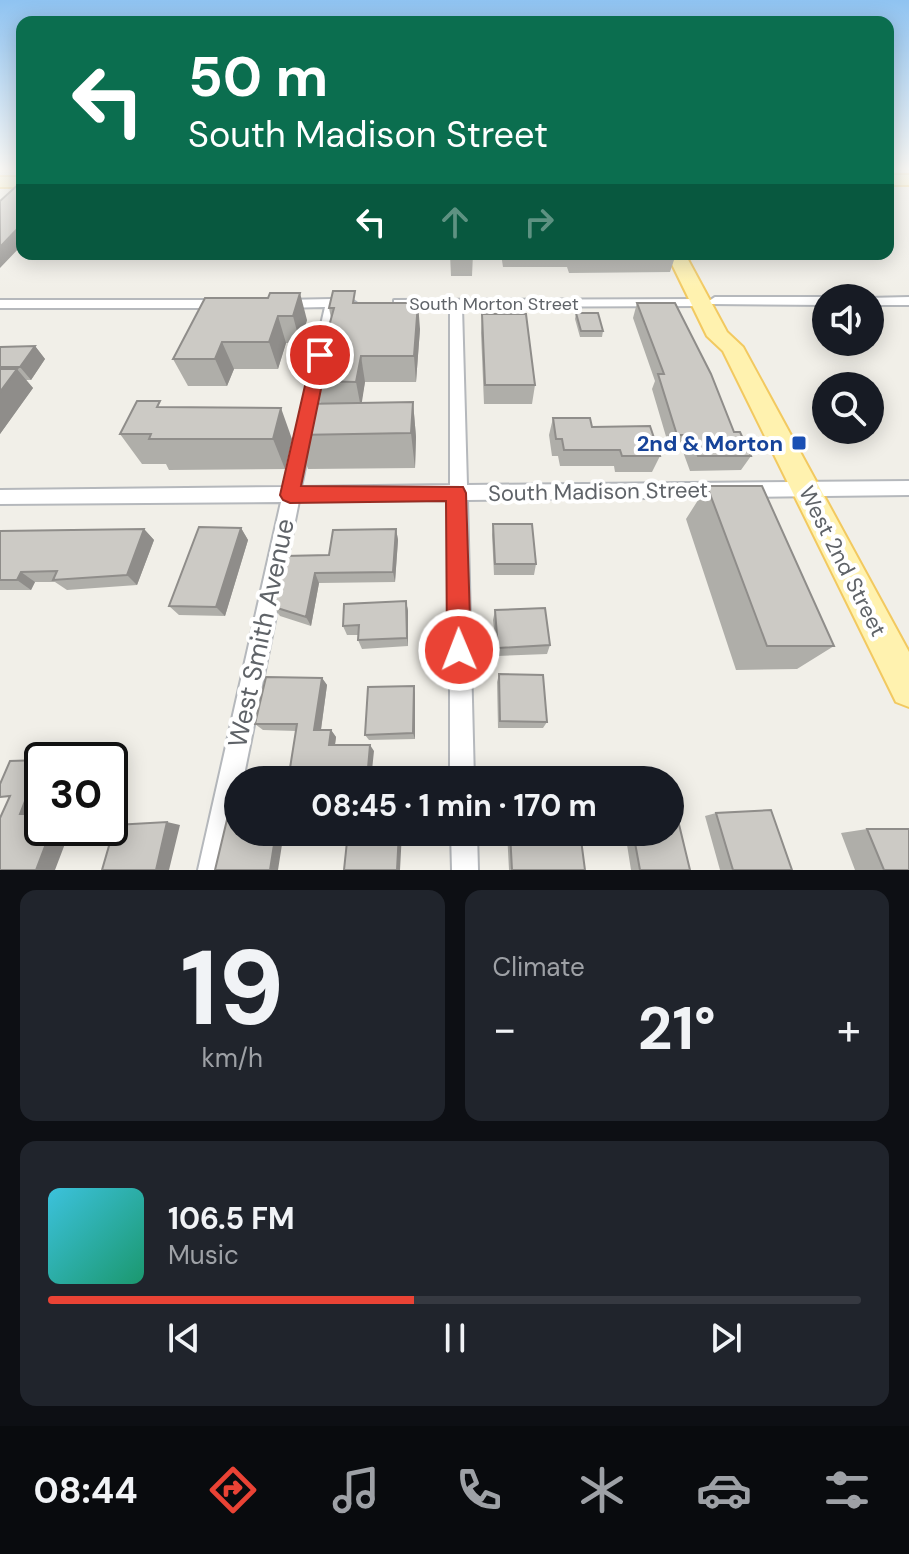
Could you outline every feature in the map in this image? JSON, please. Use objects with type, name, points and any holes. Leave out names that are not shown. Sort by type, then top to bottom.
[{"type":"main road","name":"West 2nd Street","points":[[681,260],[734,337],[732,347],[909,689]]},
{"type":"main road","name":"West 2nd Street","points":[[691,260],[694,276]]},
{"type":"street","name":"South Morton Street","points":[[377,303],[812,301]]},
{"type":"street","points":[[884,301],[909,301]]},
{"type":"street","name":"West Smith Avenue","points":[[211,870],[332,303]]},
{"type":"street","points":[[265,304],[362,303]]},
{"type":"street","points":[[0,304],[236,304]]},
{"type":"street","points":[[456,305],[462,766]]},
{"type":"street","name":"South Madison Street","points":[[0,497],[909,488]]},
{"type":"street","points":[[464,846],[465,870]]},
{"type":"building","points":[[0,210],[16,210],[16,230],[0,247]]},
{"type":"building","points":[[333,291],[355,291],[353,303],[418,303],[414,356],[361,356],[356,382],[314,381],[334,308],[329,308]]},
{"type":"building","points":[[270,293],[300,293],[293,316],[278,316],[269,342],[222,342],[215,359],[173,359],[205,298],[268,298]]},
{"type":"building","points":[[637,303],[675,303],[711,374],[734,432],[740,432],[751,456],[698,456],[690,435],[677,435],[658,374],[664,374]]},
{"type":"building","points":[[576,313],[598,313],[603,331],[581,331]]},
{"type":"building","points":[[482,314],[526,314],[535,385],[485,385]]},
{"type":"building","points":[[35,346],[20,367],[0,367],[0,347]]},
{"type":"building","points":[[0,369],[17,369],[0,392]]},
{"type":"building","points":[[137,401],[160,401],[157,407],[281,408],[273,439],[149,439],[151,434],[120,434]]},
{"type":"building","points":[[413,402],[411,433],[296,435],[303,404]]},
{"type":"building","points":[[553,418],[590,418],[592,427],[650,426],[660,456],[622,456],[620,450],[564,450],[562,439],[556,439]]},
{"type":"building","points":[[707,486],[762,486],[834,646],[767,646]]},
{"type":"building","points":[[493,524],[532,524],[536,564],[495,564]]},
{"type":"building","points":[[199,527],[241,528],[216,607],[169,606]]},
{"type":"building","points":[[144,529],[127,575],[53,580],[57,571],[21,572],[17,580],[0,580],[0,531]]},
{"type":"building","points":[[396,529],[393,572],[315,573],[306,617],[274,607],[285,556],[329,555],[333,530]]},
{"type":"building","points":[[406,601],[407,638],[358,640],[359,625],[343,626],[344,604]]},
{"type":"building","points":[[545,608],[550,645],[498,648],[495,610]]},
{"type":"building","points":[[499,674],[543,675],[547,722],[500,721]]},
{"type":"building","points":[[266,677],[322,678],[314,730],[331,730],[329,745],[370,745],[368,766],[290,766],[297,724],[255,724]]},
{"type":"building","points":[[414,686],[413,733],[365,735],[368,687]]},
{"type":"building","points":[[10,761],[24,761],[24,804],[20,814],[24,814],[24,846],[45,846],[36,870],[0,870],[0,818],[10,796],[0,797],[0,784]]},
{"type":"building","points":[[771,810],[792,870],[733,870],[716,813]]},
{"type":"building","points":[[167,822],[156,870],[102,870],[109,846],[128,846],[128,824]]},
{"type":"building","points":[[867,829],[909,829],[909,870],[884,870]]},
{"type":"building","points":[[224,832],[224,846],[274,846],[270,870],[215,870]]},
{"type":"building","points":[[684,845],[690,870],[640,870],[636,846]]},
{"type":"building","points":[[347,846],[398,846],[397,870],[344,870]]},
{"type":"building","points":[[511,846],[582,846],[585,870],[512,870]]},
{"type":"place","name":"2nd & Morton","points":[[799,443]]},
{"type":"route","points":[[320,355],[290,495],[456,493],[459,650]]}]
